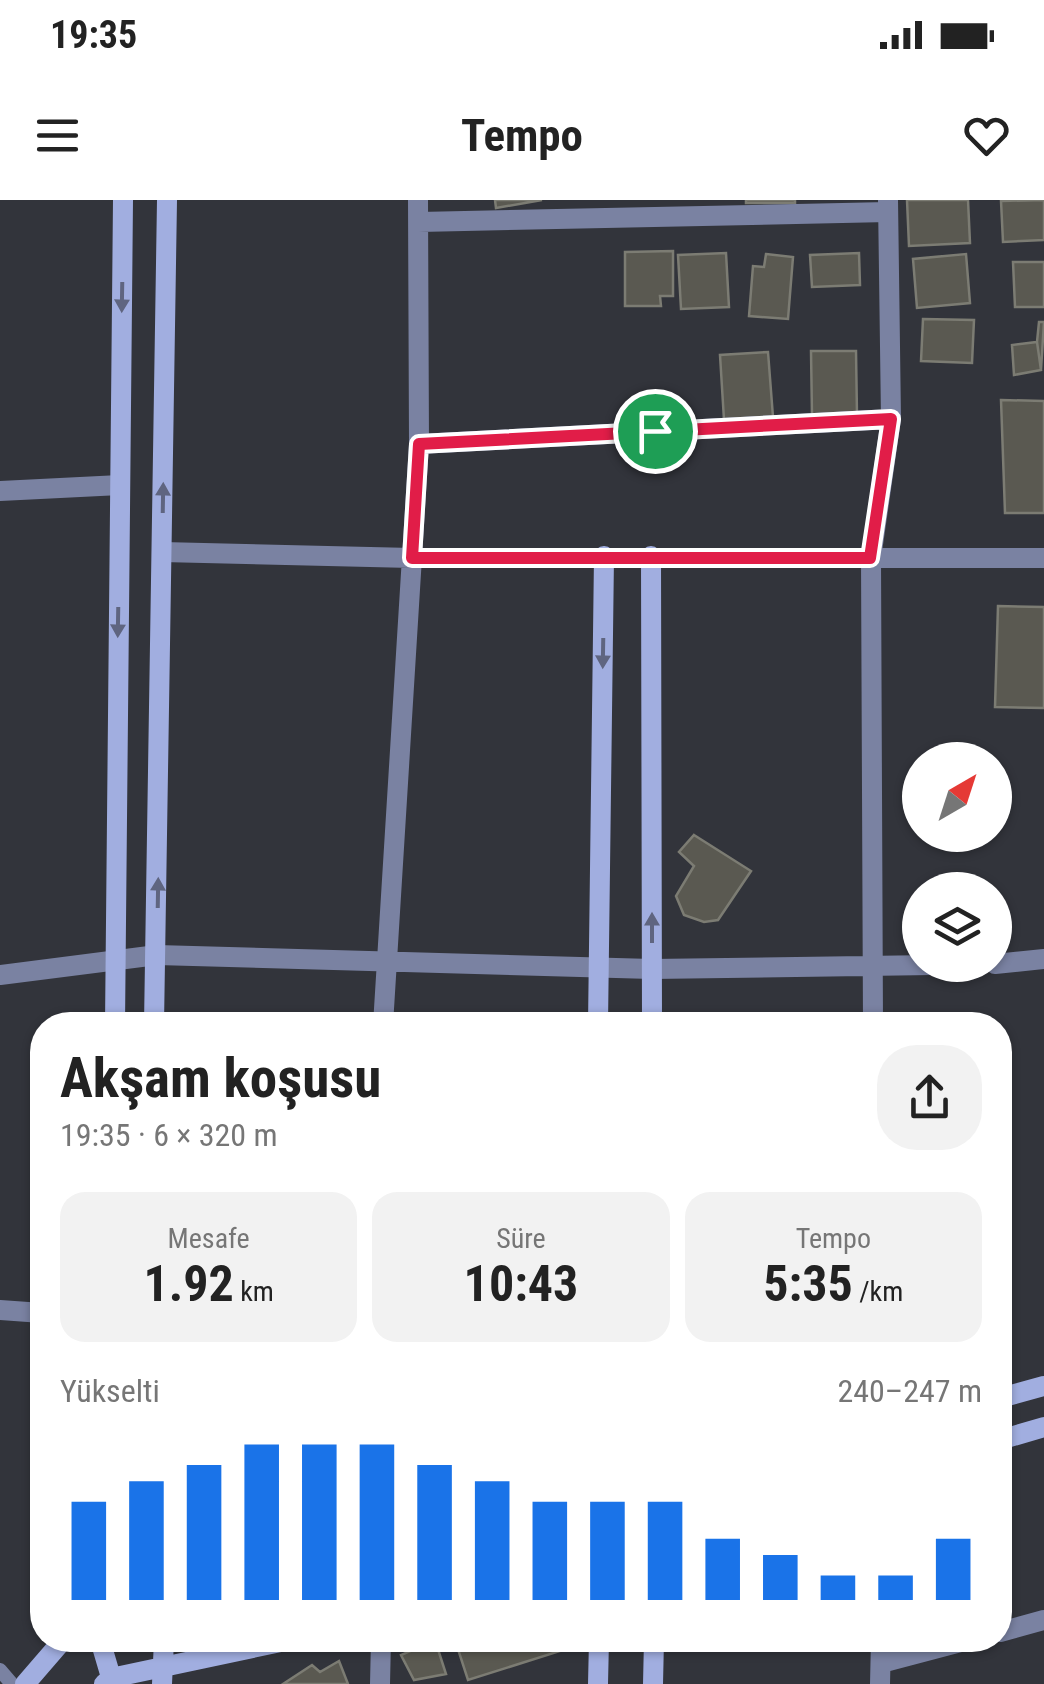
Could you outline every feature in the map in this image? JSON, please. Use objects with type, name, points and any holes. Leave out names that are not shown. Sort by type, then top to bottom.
[{"type":"main road","points":[[115,1012],[123,200]]},
{"type":"main road","points":[[155,1012],[167,200]]},
{"type":"main road","points":[[598,1012],[604,556]]},
{"type":"main road","points":[[651,556],[652,1012]]},
{"type":"main road","points":[[1012,1395],[1044,1386]]},
{"type":"main road","points":[[1012,1436],[1044,1427]]},
{"type":"main road","points":[[25,1684],[52,1652]]},
{"type":"main road","points":[[103,1652],[109,1682],[163,1676],[248,1652]]},
{"type":"main road","points":[[598,1684],[599,1652]]},
{"type":"main road","points":[[653,1684],[654,1652]]},
{"type":"street","points":[[383,1012],[419,444],[418,200]]},
{"type":"street","points":[[419,222],[888,206],[891,419],[870,558],[873,1012]]},
{"type":"street","points":[[419,444],[891,419]]},
{"type":"street","points":[[0,490],[120,485]]},
{"type":"street","points":[[162,552],[412,558],[1044,558]]},
{"type":"street","points":[[0,975],[157,955],[652,968],[902,966]]},
{"type":"street","points":[[1012,962],[1044,959]]},
{"type":"street","points":[[0,1310],[30,1312]]},
{"type":"street","points":[[1012,1629],[1044,1620]]},
{"type":"street","points":[[380,1684],[381,1652]]},
{"type":"street","points":[[881,1674],[937,1652]]},
{"type":"lane","points":[[0,1670],[12,1684]]},
{"type":"building","points":[[495,200],[542,200],[496,208]]},
{"type":"building","points":[[795,200],[795,203],[746,203]]},
{"type":"building","points":[[907,200],[968,200],[970,243],[909,246]]},
{"type":"building","points":[[1044,200],[1044,240],[1003,242],[1001,201]]},
{"type":"building","points":[[673,251],[673,296],[660,296],[661,306],[625,306],[625,252]]},
{"type":"building","points":[[726,253],[729,307],[681,309],[678,255]]},
{"type":"building","points":[[859,253],[860,285],[812,287],[810,255]]},
{"type":"building","points":[[766,254],[793,257],[788,319],[749,316],[753,266],[764,267]]},
{"type":"building","points":[[966,254],[970,303],[917,308],[913,259]]},
{"type":"building","points":[[1013,262],[1044,262],[1044,307],[1015,307]]},
{"type":"building","points":[[923,319],[974,320],[972,363],[921,361]]},
{"type":"building","points":[[1039,322],[1044,322],[1041,370],[1037,342]]},
{"type":"building","points":[[1037,342],[1041,370],[1014,375],[1012,345]]},
{"type":"building","points":[[811,351],[856,351],[857,416],[812,416]]},
{"type":"building","points":[[768,352],[773,417],[724,420],[720,355]]},
{"type":"building","points":[[1001,400],[1044,401],[1044,513],[1005,513]]},
{"type":"building","points":[[998,606],[1044,607],[1044,708],[995,707]]},
{"type":"building","points":[[694,835],[751,871],[718,920],[704,922],[684,915],[676,896],[694,866],[679,852]]},
{"type":"building","points":[[439,1652],[446,1674],[414,1680],[401,1655]]},
{"type":"building","points":[[459,1652],[557,1652],[468,1680]]},
{"type":"building","points":[[339,1661],[348,1684],[283,1684],[312,1665],[320,1672]]},
{"type":"route","points":[[891,419],[870,558],[412,558],[419,444],[655,431],[891,419]]}]
